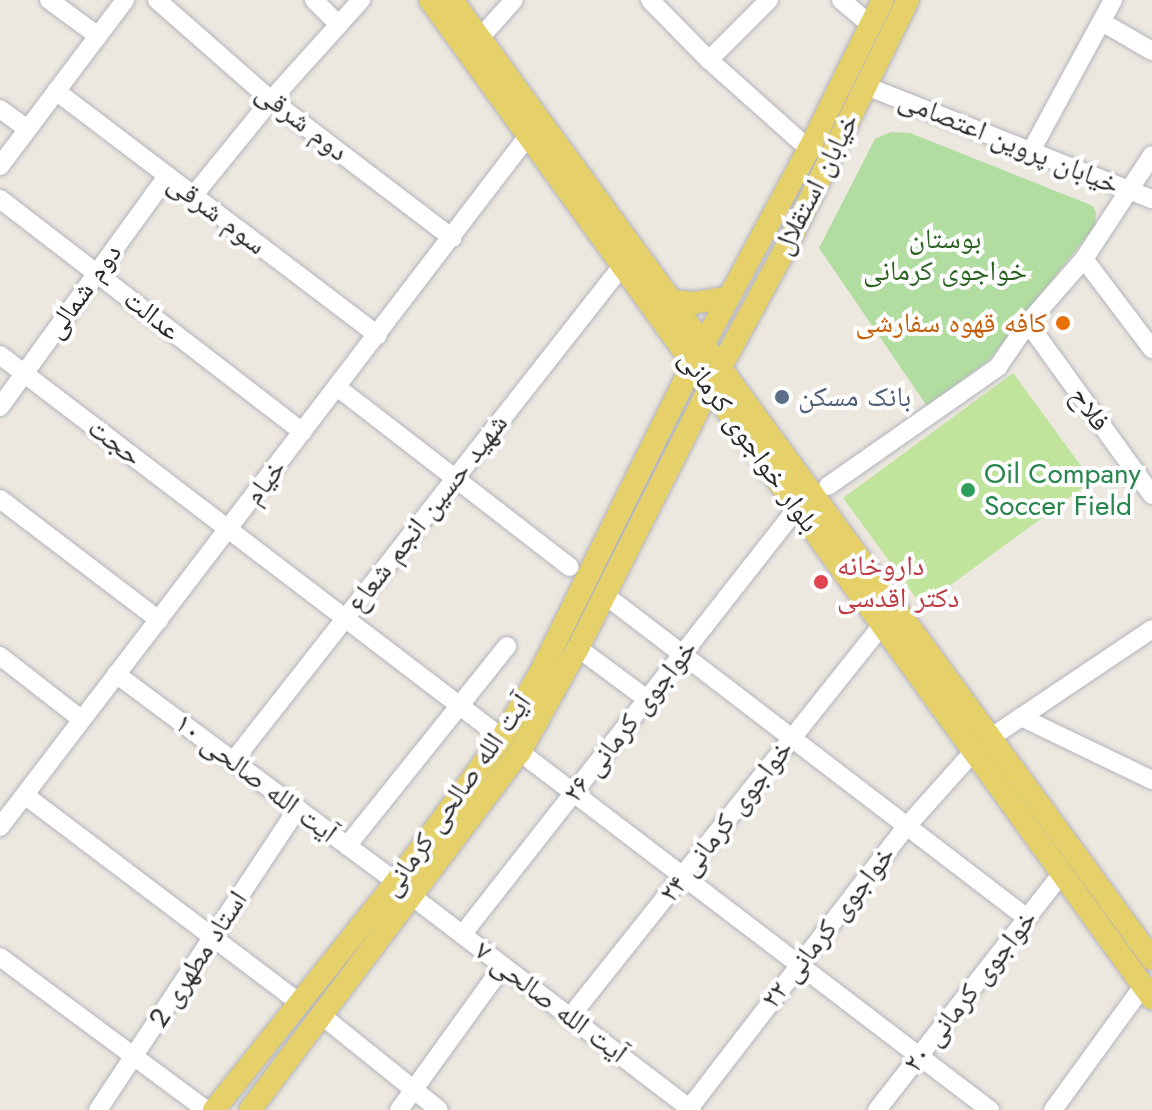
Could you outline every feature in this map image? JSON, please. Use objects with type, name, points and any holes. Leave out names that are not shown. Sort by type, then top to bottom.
[{"type":"main road","name":"بلوار خواجوی کرمانی","points":[[430,0],[693,364],[715,377],[982,744],[1062,873],[1148,992]]},
{"type":"main road","name":"بلوار خواجوی کرمانی","points":[[452,0],[703,343],[715,377],[797,508],[882,625],[982,744],[1152,959]]},
{"type":"main road","name":"خیابان استقلال","points":[[693,364],[809,149],[883,0]]},
{"type":"main road","name":"خیابان استقلال","points":[[715,377],[787,246],[908,0]]},
{"type":"main road","points":[[764,231],[787,246]]},
{"type":"main road","points":[[672,301],[693,303],[729,297]]},
{"type":"main road","name":"آیت الله صالحی کرمانی","points":[[511,745],[540,673],[693,364]]},
{"type":"main road","name":"آیت الله صالحی کرمانی","points":[[250,1110],[321,1015],[404,889],[511,745],[578,648],[715,377]]},
{"type":"main road","points":[[612,530],[632,541]]},
{"type":"main road","name":"آیت الله صالحی کرمانی","points":[[214,1110],[301,1004],[404,889]]},
{"type":"street","points":[[49,0],[98,36]]},
{"type":"street","points":[[0,166],[125,0]]},
{"type":"street","name":"دوم شرقی","points":[[157,0],[271,100],[452,238]]},
{"type":"street","points":[[314,0],[339,25]]},
{"type":"street","points":[[193,196],[271,100],[361,0]]},
{"type":"street","points":[[479,39],[514,0]]},
{"type":"street","points":[[650,0],[709,60],[809,149]]},
{"type":"street","points":[[709,60],[769,0]]},
{"type":"street","points":[[841,0],[870,24]]},
{"type":"street","points":[[1031,151],[1113,0]]},
{"type":"street","points":[[1102,22],[1152,51]]},
{"type":"street","name":"خیابان پروین اعتصامی","points":[[866,86],[1152,199]]},
{"type":"street","name":"سوم شرقی","points":[[56,91],[378,335]]},
{"type":"street","points":[[0,109],[28,129]]},
{"type":"street","name":"خیام","points":[[0,827],[528,136]]},
{"type":"street","points":[[828,486],[998,367],[1028,323],[1084,259],[1152,155]]},
{"type":"street","name":"دوم شمالی","points":[[0,407],[167,176]]},
{"type":"street","name":"عدالت","points":[[0,199],[303,432]]},
{"type":"street","points":[[1084,259],[1152,349]]},
{"type":"street","name":"شهید حسین انجم شعاع","points":[[234,760],[622,266]]},
{"type":"street","name":"فلاح","points":[[1028,323],[1152,495]]},
{"type":"street","name":"حجت","points":[[0,355],[990,1110]]},
{"type":"street","points":[[337,387],[570,567]]},
{"type":"street","points":[[0,499],[159,620]]},
{"type":"street","name":"خواجوی کرمانی ۲۶","points":[[462,935],[797,508]]},
{"type":"street","points":[[605,595],[1027,918]]},
{"type":"street","name":"خواجوی کرمانی ۲۴","points":[[570,1017],[882,625]]},
{"type":"street","name":"خواجوی کرمانی ۲۲","points":[[690,1109],[796,965],[907,826],[982,744],[1152,629]]},
{"type":"street","points":[[347,846],[507,646]]},
{"type":"street","points":[[578,648],[647,699]]},
{"type":"street","points":[[0,656],[81,719]]},
{"type":"street","name":"آیت الله صالحی ۱۰","points":[[116,674],[404,889]]},
{"type":"street","points":[[1021,717],[1152,780]]},
{"type":"street","points":[[26,796],[301,1004]]},
{"type":"street","name":"استاد مطهری 2","points":[[98,1110],[298,808]]},
{"type":"street","name":"خواجوی کرمانی ۲۰","points":[[877,1110],[1062,873]]},
{"type":"street","name":"آیت الله صالحی ۷","points":[[404,889],[690,1109]]},
{"type":"street","points":[[0,957],[136,1055],[206,1110]]},
{"type":"street","points":[[399,1110],[503,966]]},
{"type":"street","points":[[1053,1110],[1148,992]]},
{"type":"street","points":[[321,1015],[439,1110]]},
{"type":"green space","name":"بوستان خواجوی کرمانی","points":[[891,132],[910,133],[1093,206],[1096,213],[1095,226],[988,361],[927,406],[819,248],[875,139]]},
{"type":"green space","name":"Oil Company Soccer Field","points":[[1013,373],[1092,481],[922,606],[843,498]]},
{"type":"place","name":"کافه قهوه سفارشی","points":[[1063,323]]},
{"type":"place","name":"بانک مسکن","points":[[782,397]]},
{"type":"place","name":"Oil Company Soccer Field","points":[[968,490]]},
{"type":"place","name":"داروخانه دکتر اقدسی","points":[[821,582]]}]
